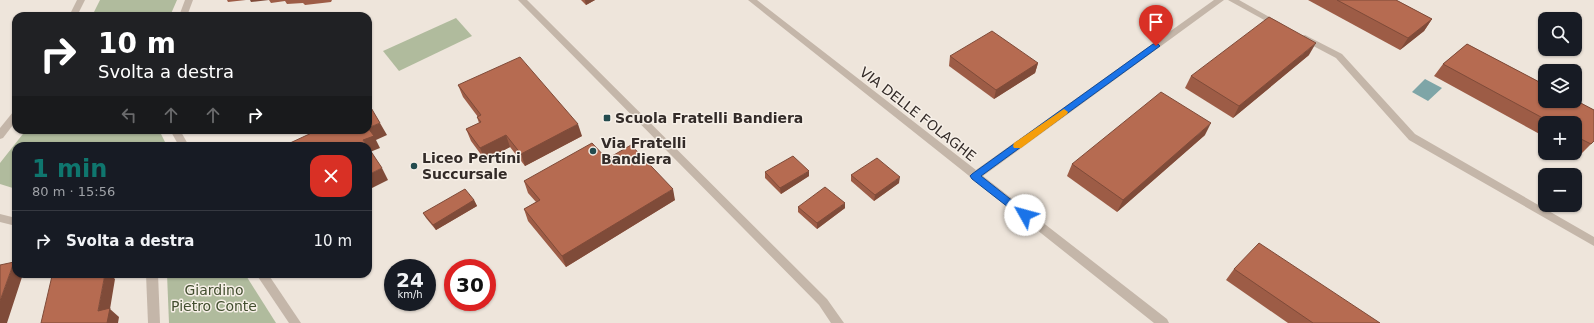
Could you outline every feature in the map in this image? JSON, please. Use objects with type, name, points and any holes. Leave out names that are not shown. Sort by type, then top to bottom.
[{"type":"street","points":[[75,12],[81,0]]},
{"type":"street","points":[[185,12],[190,0]]},
{"type":"street","points":[[522,0],[823,302],[838,323]]},
{"type":"street","name":"VIA DELLE FOLAGHE","points":[[752,0],[1163,323]]},
{"type":"street","points":[[975,176],[1220,0]]},
{"type":"street","points":[[1232,0],[1286,28]]},
{"type":"street","points":[[1299,35],[1339,56],[1412,137],[1594,242]]},
{"type":"street","points":[[0,134],[12,119]]},
{"type":"street","points":[[0,218],[12,221]]},
{"type":"street","points":[[152,278],[154,323]]},
{"type":"street","points":[[265,278],[295,323]]},
{"type":"green space","points":[[100,0],[177,0],[172,12],[94,12]]},
{"type":"green space","points":[[456,18],[472,36],[399,71],[383,51]]},
{"type":"green space","points":[[23,134],[161,134],[165,142],[17,142]]},
{"type":"green space","points":[[12,148],[12,188],[0,184],[0,163]]},
{"type":"green space","name":"Giardino Pietro Conte","points":[[167,278],[248,278],[276,323],[169,323]]},
{"type":"water","points":[[1425,79],[1442,88],[1428,101],[1412,92]]},
{"type":"building","points":[[1337,0],[1396,0],[1432,19],[1408,38]]},
{"type":"building","points":[[1269,17],[1316,43],[1239,106],[1191,76]]},
{"type":"building","points":[[992,31],[1038,63],[996,90],[950,56]]},
{"type":"building","points":[[1467,44],[1538,81],[1538,108],[1582,108],[1582,104],[1594,110],[1594,141],[1591,144],[1582,140],[1582,116],[1539,116],[1443,64]]},
{"type":"building","points":[[520,57],[578,124],[521,154],[506,135],[480,148],[466,129],[481,122],[477,117],[481,115],[458,85]]},
{"type":"building","points":[[1161,92],[1211,123],[1123,200],[1072,164]]},
{"type":"building","points":[[372,109],[380,123],[372,126]]},
{"type":"building","points":[[372,133],[374,136],[363,140],[364,142],[292,142],[309,134]]},
{"type":"building","points":[[592,143],[607,159],[631,145],[673,189],[562,256],[524,209],[540,200],[524,181]]},
{"type":"building","points":[[372,153],[382,168],[372,173]]},
{"type":"building","points":[[793,156],[809,171],[780,188],[765,172]]},
{"type":"building","points":[[877,158],[900,177],[875,195],[851,175]]},
{"type":"building","points":[[825,187],[845,203],[817,223],[798,207]]},
{"type":"building","points":[[465,189],[474,200],[433,225],[423,213]]},
{"type":"building","points":[[1259,243],[1380,323],[1313,323],[1234,269]]},
{"type":"building","points":[[12,262],[12,268],[0,301],[0,265]]},
{"type":"building","points":[[52,278],[104,278],[98,311],[110,308],[107,323],[41,323]]},
{"type":"slow traffic","points":[[1017,146],[1064,112]]},
{"type":"place","name":"Scuola Fratelli Bandiera","points":[[607,118]]},
{"type":"place","name":"Via Fratelli Bandiera","points":[[593,151]]},
{"type":"place","name":"Liceo Pertini Succursale","points":[[414,166]]},
{"type":"route","points":[[1025,215],[975,176],[1156,46]]}]
